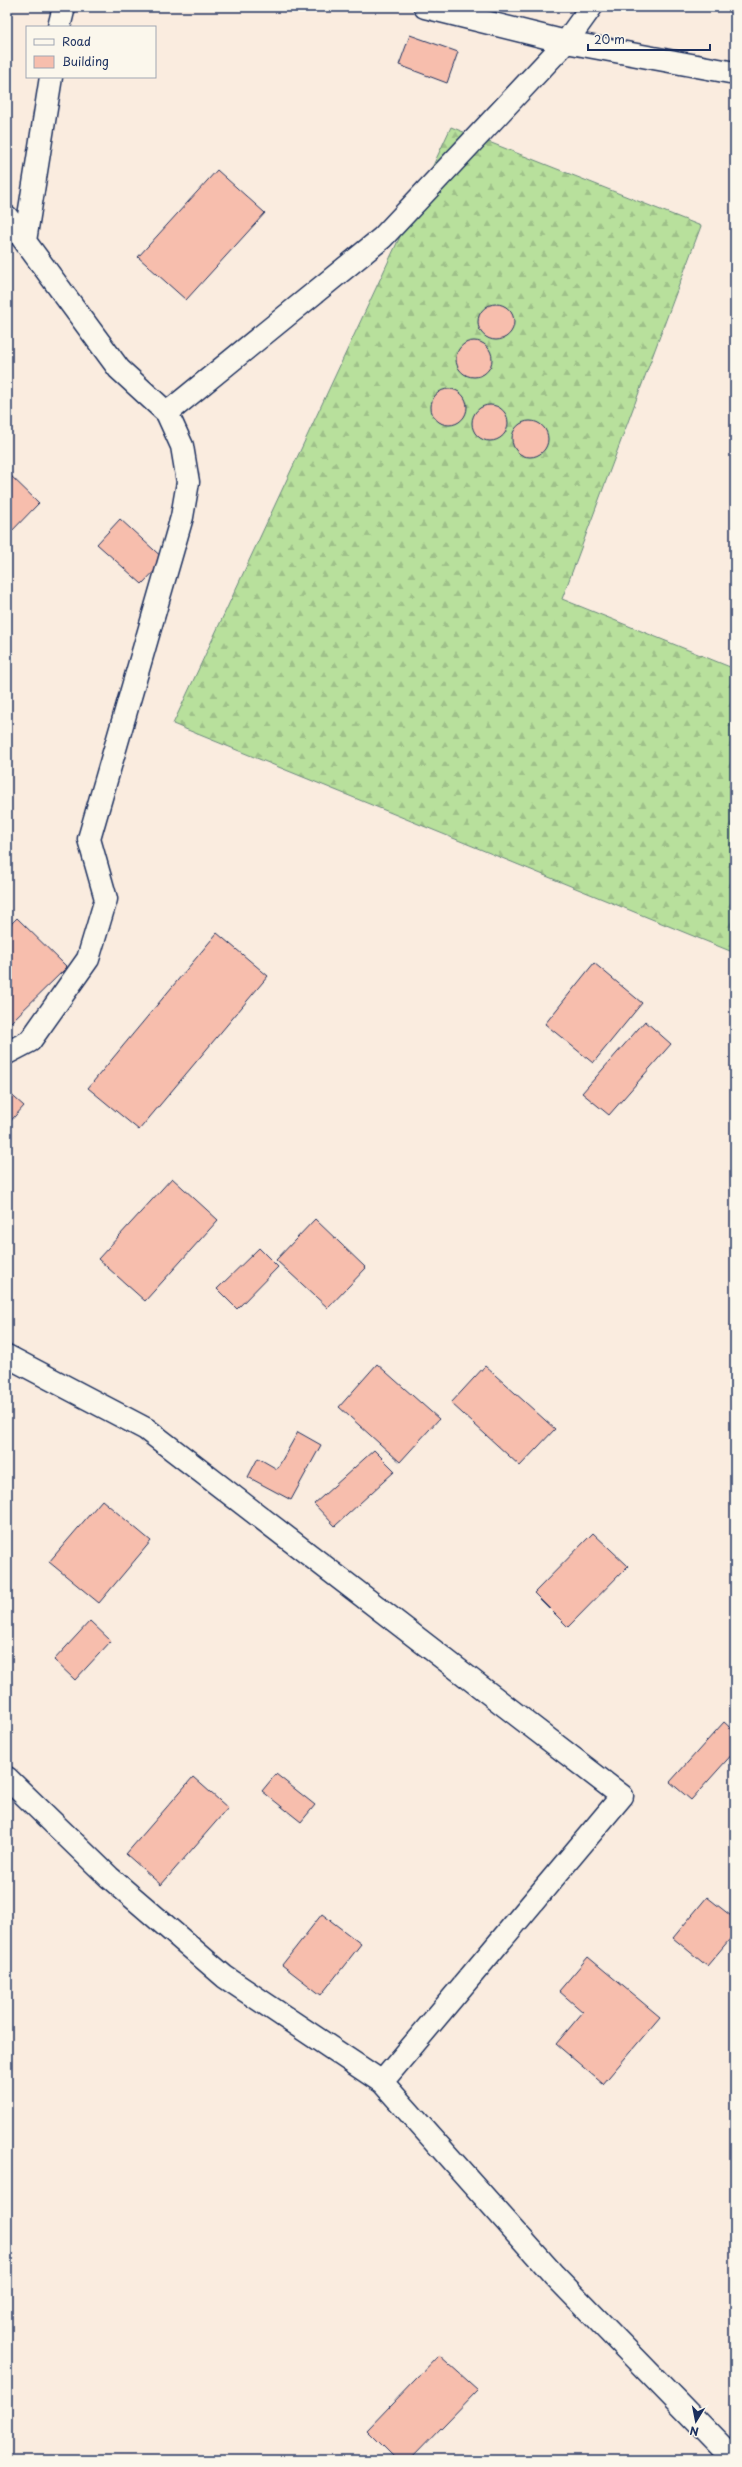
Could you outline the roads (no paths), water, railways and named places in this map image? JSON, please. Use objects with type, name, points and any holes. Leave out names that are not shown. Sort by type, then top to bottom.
[{"type":"street","points":[[60,26],[64,7]]},
{"type":"street","points":[[425,7],[566,42],[735,73]]},
{"type":"street","points":[[167,413],[382,238],[566,42],[591,7]]},
{"type":"street","points":[[25,241],[51,78]]},
{"type":"street","points":[[7,218],[119,369],[167,413],[182,446],[188,482],[182,517],[89,839],[106,899],[88,960],[30,1041],[7,1053]]},
{"type":"street","points":[[7,1356],[146,1429],[622,1796],[382,2082]]},
{"type":"street","points":[[7,1778],[109,1877],[225,1976],[382,2082],[554,2275],[734,2460]]}]
